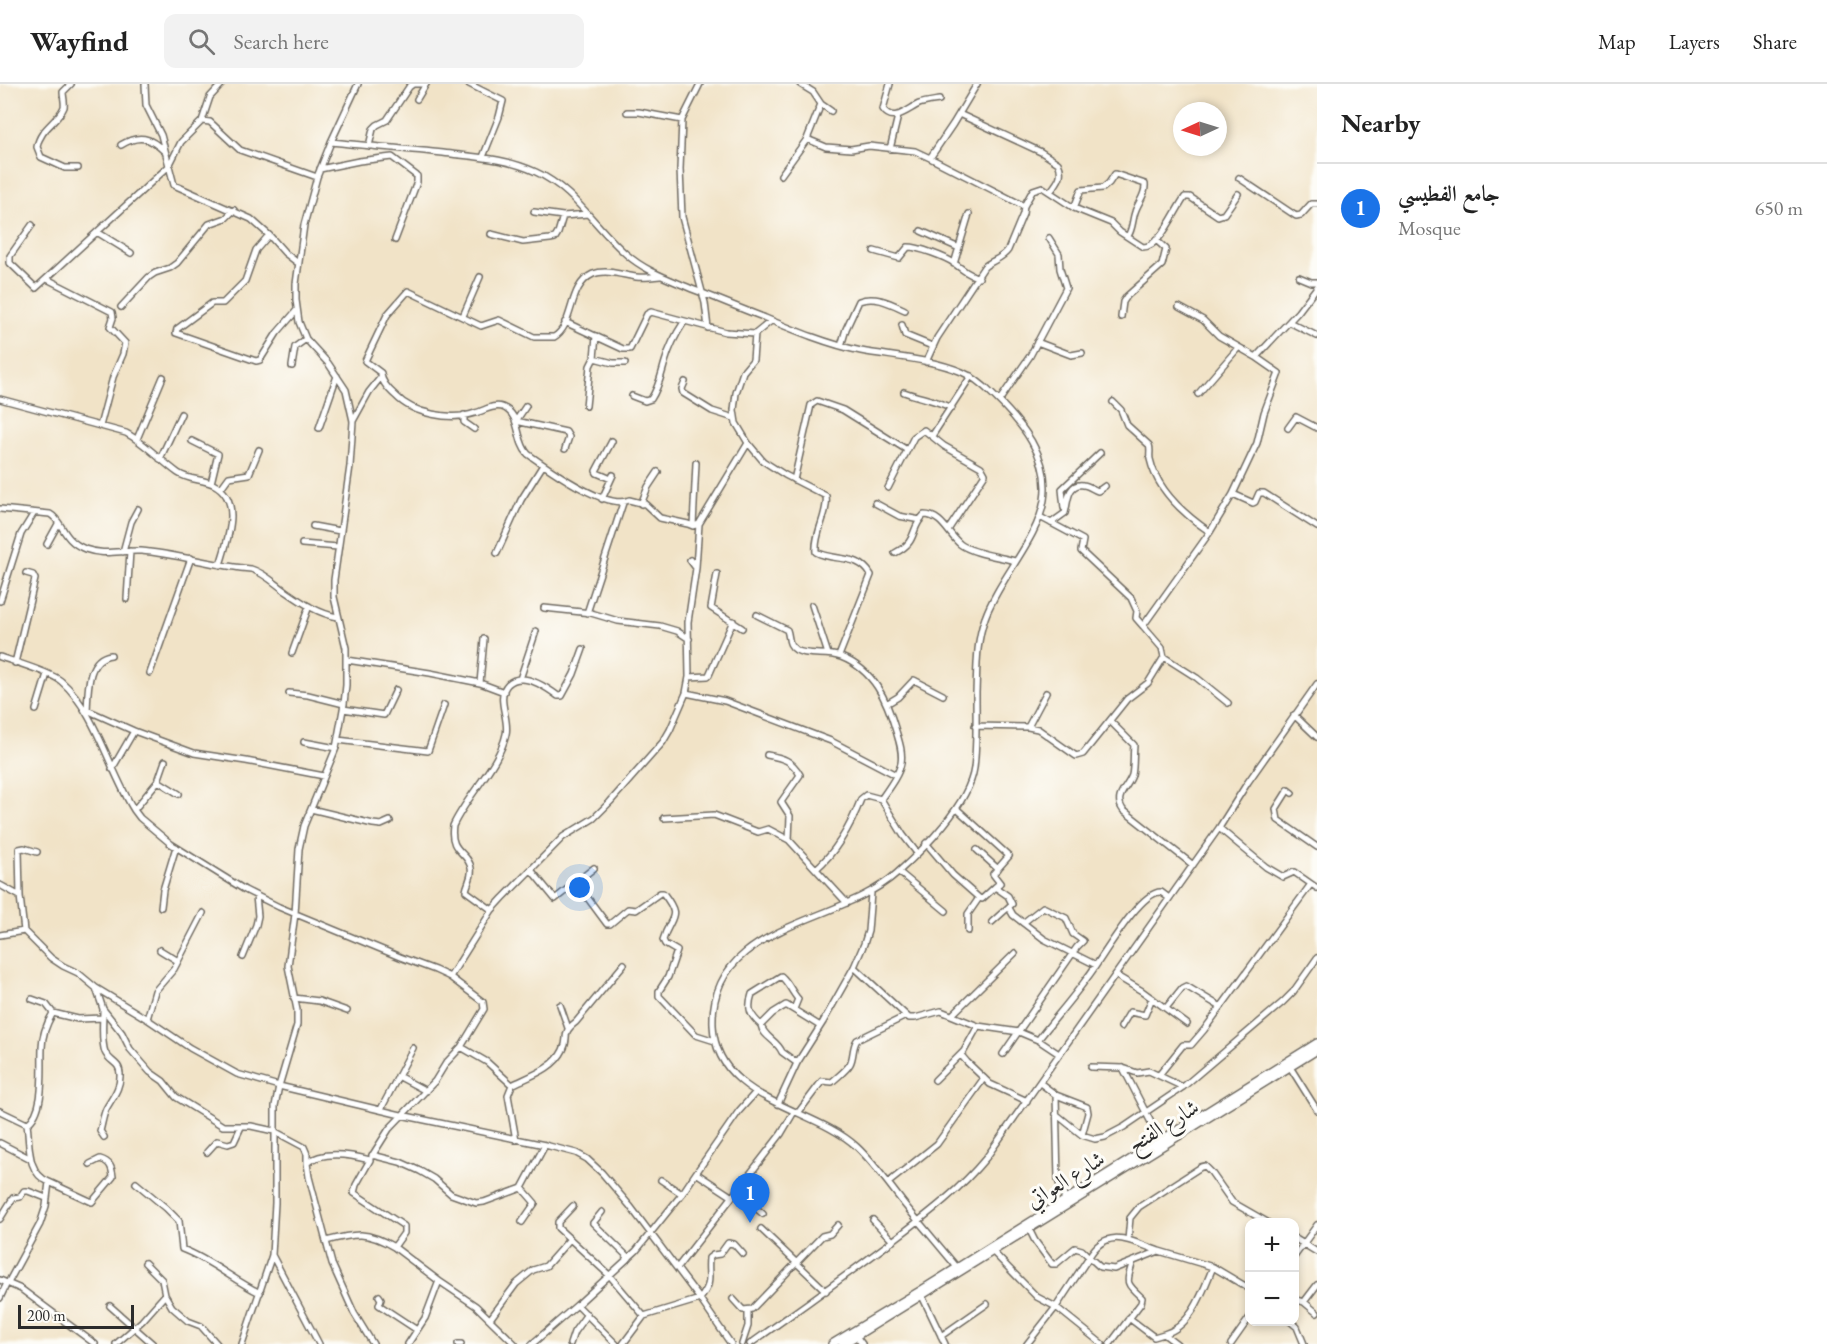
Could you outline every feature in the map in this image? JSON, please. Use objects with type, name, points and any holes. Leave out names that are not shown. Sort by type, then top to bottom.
[{"type":"main road","name":"شارع العواتي","points":[[832,1344],[842,1342],[959,1270],[1028,1227],[1065,1199],[1160,1140],[1216,1110],[1317,1043]]},
{"type":"main road","name":"شارع الفتح","points":[[842,1342],[922,1296],[959,1270],[993,1252],[1028,1227],[1317,1050]]},
{"type":"street","points":[[71,84],[63,92],[65,103],[62,110],[43,131],[37,147],[41,157],[65,168],[78,168]]},
{"type":"street","points":[[145,84],[146,105],[160,135],[172,180],[178,188],[251,219],[298,263]]},
{"type":"street","points":[[32,225],[10,256],[10,263],[33,287],[39,286],[47,279],[169,166],[181,142],[202,120],[210,97],[222,84]]},
{"type":"street","points":[[242,1344],[272,1255],[275,1106],[297,1025],[288,966],[296,914],[299,849],[304,826],[336,748],[344,707],[347,660],[334,597],[334,580],[352,449],[352,421],[346,390],[306,339],[299,322],[298,263],[304,225],[317,177],[358,84]]},
{"type":"street","points":[[369,146],[373,129],[387,120],[409,87],[413,84],[426,84]]},
{"type":"street","points":[[417,99],[426,84]]},
{"type":"street","points":[[469,84],[503,100],[483,158]]},
{"type":"street","points":[[700,84],[682,120],[680,169],[682,217],[702,292],[708,328]]},
{"type":"street","points":[[800,84],[813,92],[821,104],[831,111]]},
{"type":"street","points":[[890,84],[884,111],[898,116],[923,103],[939,100]]},
{"type":"street","points":[[930,158],[976,84]]},
{"type":"street","points":[[781,175],[807,140],[821,104]]},
{"type":"street","points":[[627,112],[639,111],[682,120]]},
{"type":"street","points":[[959,114],[1041,152],[1058,163],[1060,179],[1050,192]]},
{"type":"street","points":[[890,149],[898,116]]},
{"type":"street","points":[[202,120],[210,122],[240,150],[317,177]]},
{"type":"street","points":[[121,145],[128,140],[142,137],[158,145],[166,153]]},
{"type":"street","points":[[807,140],[837,148],[869,146],[915,151],[1024,206]]},
{"type":"street","points":[[331,142],[510,162],[548,178],[562,188],[626,254],[661,276],[771,321],[841,346],[926,362],[971,376],[999,401],[1024,429],[1033,443],[1040,460],[1045,487],[1044,500],[1040,517],[989,606],[980,633],[974,767],[971,781],[957,809],[899,872],[871,893],[762,940],[740,955],[725,974],[716,998],[712,1021],[715,1041],[734,1074],[756,1092],[849,1140],[869,1160],[959,1270]]},
{"type":"street","points":[[320,169],[392,157],[417,176],[417,182],[395,240]]},
{"type":"street","points":[[1074,208],[1081,190],[1103,188],[1115,174],[1145,184],[1144,194],[1134,214],[1133,228],[1128,236]]},
{"type":"street","points":[[1239,178],[1296,216],[1301,215],[1311,204],[1317,204]]},
{"type":"street","points":[[926,362],[932,346],[986,265],[1006,254],[1023,214],[1024,206],[1036,188],[1042,187],[1074,208],[1111,223],[1118,231],[1143,247],[1151,246],[1185,197],[1190,196],[1218,216],[1224,214],[1238,194]]},
{"type":"street","points":[[121,307],[149,276],[177,263],[209,224],[226,218],[234,210]]},
{"type":"street","points":[[534,212],[563,216],[588,214]]},
{"type":"street","points":[[954,264],[969,214]]},
{"type":"street","points":[[491,234],[523,242],[555,238],[563,216]]},
{"type":"street","points":[[921,231],[959,248]]},
{"type":"street","points":[[97,232],[131,253]]},
{"type":"street","points":[[269,235],[256,250],[245,281],[223,303],[212,303],[177,329],[176,333],[256,361],[260,360],[277,333],[297,310]]},
{"type":"street","points":[[999,401],[1017,377],[1066,288],[1060,269],[1059,254],[1049,238]]},
{"type":"street","points":[[1121,317],[1123,302],[1127,296],[1162,265],[1166,249],[1156,240]]},
{"type":"street","points":[[874,251],[899,258],[905,249],[912,246],[954,264],[964,272],[979,278]]},
{"type":"street","points":[[661,276],[636,277],[602,272],[593,274],[577,290],[561,331],[554,337],[534,337],[499,320],[482,326],[408,291],[393,306],[365,359],[367,364],[381,373],[381,377],[401,402],[434,414],[464,415],[496,406],[508,410],[516,420],[524,450],[543,465],[602,499],[623,503],[629,500],[645,504],[660,519],[693,526],[699,524]]},
{"type":"street","points":[[463,316],[480,277]]},
{"type":"street","points":[[1299,277],[1317,282]]},
{"type":"street","points":[[47,279],[112,312],[110,327],[125,343],[100,426]]},
{"type":"street","points":[[1257,357],[1317,287]]},
{"type":"street","points":[[841,346],[859,301],[883,300],[905,310]]},
{"type":"street","points":[[1143,626],[1210,532],[1233,494],[1257,443],[1262,430],[1264,413],[1279,376],[1277,369],[1238,348],[1217,334],[1203,320],[1179,307]]},
{"type":"street","points":[[565,322],[617,348],[630,349],[647,314],[651,312],[726,332],[755,334],[771,321]]},
{"type":"street","points":[[632,396],[645,401],[651,399],[684,322]]},
{"type":"street","points":[[1289,322],[1317,336]]},
{"type":"street","points":[[902,326],[905,335],[932,346]]},
{"type":"street","points":[[755,334],[753,360],[740,378],[734,418],[748,443],[763,461],[794,480],[823,493],[827,499],[817,537],[816,552],[856,561],[866,567],[871,575],[839,656]]},
{"type":"street","points":[[586,406],[596,336]]},
{"type":"street","points":[[291,366],[295,347],[306,339]]},
{"type":"street","points":[[1037,342],[1071,355],[1082,352]]},
{"type":"street","points":[[1198,394],[1238,348]]},
{"type":"street","points":[[594,358],[613,363],[625,363]]},
{"type":"street","points":[[319,428],[337,376]]},
{"type":"street","points":[[932,436],[971,376]]},
{"type":"street","points":[[137,439],[163,377]]},
{"type":"street","points":[[352,421],[381,377]]},
{"type":"street","points":[[684,382],[683,393],[712,411],[734,418]]},
{"type":"street","points":[[904,392],[922,399],[937,401],[952,408]]},
{"type":"street","points":[[0,399],[126,433],[137,439],[180,474],[220,488],[226,496],[231,517],[231,526],[220,565]]},
{"type":"street","points":[[794,480],[811,405],[818,401],[843,410],[907,450]]},
{"type":"street","points":[[1113,402],[1121,410],[1127,425],[1149,445],[1150,459],[1158,478],[1175,504],[1210,532]]},
{"type":"street","points":[[516,420],[526,406]]},
{"type":"street","points":[[160,459],[181,414]]},
{"type":"street","points":[[464,415],[464,422],[474,429]]},
{"type":"street","points":[[1288,428],[1296,417],[1317,428]]},
{"type":"street","points":[[516,420],[566,432],[569,437],[566,449]]},
{"type":"street","points":[[888,488],[914,437],[924,430],[944,446],[981,467],[985,474],[948,530]]},
{"type":"street","points":[[192,441],[218,454],[211,483]]},
{"type":"street","points":[[602,499],[612,477],[596,471],[612,441]]},
{"type":"street","points":[[450,977],[492,910],[563,837],[594,818],[663,742],[670,730],[686,693],[689,677],[690,604],[696,568],[699,524],[748,443]]},
{"type":"street","points":[[220,488],[229,477],[249,474],[259,450]]},
{"type":"street","points":[[1065,513],[1062,489],[1100,453]]},
{"type":"street","points":[[693,526],[696,463]]},
{"type":"street","points":[[497,553],[521,500],[543,465]]},
{"type":"street","points":[[641,504],[648,486],[658,472]]},
{"type":"street","points":[[1051,523],[1065,513],[1068,494],[1076,487],[1085,485],[1098,491],[1105,486]]},
{"type":"street","points":[[1233,494],[1252,503],[1256,502],[1259,493],[1264,493],[1317,527]]},
{"type":"street","points":[[587,613],[623,503]]},
{"type":"street","points":[[875,503],[899,516],[920,520]]},
{"type":"street","points":[[0,509],[50,514],[68,539],[86,549],[101,553],[130,551],[191,558],[251,569],[262,573],[288,593],[319,612],[338,617]]},
{"type":"street","points":[[123,552],[130,522],[138,509]]},
{"type":"street","points":[[0,601],[21,534],[34,513]]},
{"type":"street","points":[[895,553],[909,545],[920,520],[927,515],[940,521],[961,546],[1015,561]]},
{"type":"street","points":[[975,726],[1028,727],[1045,733],[1076,756],[1080,756],[1127,699],[1148,683],[1164,657],[1162,648],[1136,618],[1136,606],[1126,593],[1104,575],[1081,551],[1083,540],[1040,517]]},
{"type":"street","points":[[47,544],[58,524]]},
{"type":"street","points":[[313,526],[340,531]]},
{"type":"street","points":[[302,544],[338,547]]},
{"type":"street","points":[[127,599],[130,551]]},
{"type":"street","points":[[150,673],[191,558]]},
{"type":"street","points":[[690,560],[696,568]]},
{"type":"street","points":[[15,663],[35,579],[33,575],[26,573]]},
{"type":"street","points":[[717,574],[711,608],[742,628]]},
{"type":"street","points":[[812,605],[828,654]]},
{"type":"street","points":[[292,653],[309,606]]},
{"type":"street","points":[[544,608],[660,626],[677,631],[689,639]]},
{"type":"street","points":[[758,615],[788,630],[789,643],[798,651],[839,656],[865,672],[874,681],[888,703],[902,754],[902,762],[896,775],[881,799]]},
{"type":"street","points":[[689,677],[710,675],[733,621]]},
{"type":"street","points":[[520,679],[536,631]]},
{"type":"street","points":[[480,683],[484,639]]},
{"type":"street","points":[[492,910],[466,891],[472,875],[470,864],[455,848],[452,832],[457,818],[490,768],[505,738],[507,730],[504,692],[509,683],[520,679],[538,684],[562,696],[574,674],[583,649]]},
{"type":"street","points":[[87,712],[93,669],[100,659],[111,655]]},
{"type":"street","points":[[0,657],[60,680],[87,712],[112,769],[134,810],[140,818],[176,847],[256,896],[431,968],[450,977],[483,1002],[484,1005],[474,1027],[461,1047],[446,1063],[435,1082],[411,1108],[401,1115],[371,1158],[356,1185],[354,1193],[404,1226],[404,1233],[394,1247]]},
{"type":"street","points":[[1164,657],[1197,678],[1228,703]]},
{"type":"street","points":[[347,660],[480,683],[504,692]]},
{"type":"street","points":[[36,710],[46,674]]},
{"type":"street","points":[[888,703],[898,697],[914,680],[943,695]]},
{"type":"street","points":[[750,1344],[826,1291],[939,1206],[973,1174],[1040,1083],[1317,684]]},
{"type":"street","points":[[290,693],[308,695],[344,707],[384,715],[396,690]]},
{"type":"street","points":[[686,693],[725,701],[831,741],[896,775]]},
{"type":"street","points":[[1028,727],[1046,693]]},
{"type":"street","points":[[338,740],[428,751],[444,705]]},
{"type":"street","points":[[87,712],[194,753],[324,776]]},
{"type":"street","points":[[1294,715],[1317,737]]},
{"type":"street","points":[[1110,721],[1134,745],[1131,777],[1120,795],[1120,805],[1193,865]]},
{"type":"street","points":[[112,769],[134,731]]},
{"type":"street","points":[[304,742],[336,748]]},
{"type":"street","points":[[767,755],[785,758],[800,775],[781,802],[790,816],[789,840]]},
{"type":"street","points":[[134,810],[158,781],[165,761]]},
{"type":"street","points":[[158,781],[179,794]]},
{"type":"street","points":[[1292,793],[1288,790],[1276,809],[1278,820],[1317,848]]},
{"type":"street","points":[[816,869],[831,856],[855,816],[861,799],[866,795],[881,799],[917,853]]},
{"type":"street","points":[[311,809],[373,824],[381,825],[390,821]]},
{"type":"street","points":[[957,809],[1008,854],[1008,858],[993,874],[999,883],[982,899],[979,898],[968,914],[968,931]]},
{"type":"street","points":[[664,818],[714,815],[759,833],[768,829],[789,840],[847,903]]},
{"type":"street","points":[[1219,828],[1266,867],[1283,877],[1294,872],[1317,888]]},
{"type":"street","points":[[926,843],[953,875],[979,898]]},
{"type":"street","points":[[161,907],[163,890],[176,847]]},
{"type":"street","points":[[37,852],[24,848],[19,849],[20,896],[24,930],[51,957],[218,1065],[237,1074],[401,1115],[576,1153],[592,1163],[614,1187],[677,1268],[731,1344]]},
{"type":"street","points":[[977,850],[998,869]]},
{"type":"street","points":[[532,871],[554,899],[594,868]]},
{"type":"street","points":[[899,872],[946,911]]},
{"type":"street","points":[[1159,1075],[1183,1045],[1191,1045],[1204,1030],[1311,884]]},
{"type":"street","points":[[0,885],[20,896]]},
{"type":"street","points":[[573,885],[584,893],[607,924],[628,909],[636,910],[663,893],[673,906],[675,914],[663,940],[665,944],[677,951],[668,976],[659,991],[659,996],[696,1035],[715,1041]]},
{"type":"street","points":[[993,922],[1012,904],[1012,901],[996,887]]},
{"type":"street","points":[[1038,1040],[1096,965],[1126,921],[1158,891],[1169,898]]},
{"type":"street","points":[[778,1104],[797,1063],[854,967],[868,932],[871,893]]},
{"type":"street","points":[[243,957],[258,916],[256,896]]},
{"type":"street","points":[[1003,1054],[1083,941],[1073,934],[1066,918],[1056,911],[1043,907],[1023,923]]},
{"type":"street","points":[[1009,908],[1013,915],[1048,941],[1096,965]]},
{"type":"street","points":[[147,1019],[155,992],[174,969],[202,913]]},
{"type":"street","points":[[0,935],[24,930]]},
{"type":"street","points":[[160,950],[178,961]]},
{"type":"street","points":[[952,1015],[1016,953]]},
{"type":"street","points":[[1056,1114],[1082,1135],[1095,1139],[1105,1137],[1124,1127],[1183,1087],[1283,1002],[1317,958]]},
{"type":"street","points":[[516,1140],[508,1095],[512,1085],[552,1064],[565,1048],[565,1033],[568,1028],[582,1016],[624,964]]},
{"type":"street","points":[[854,967],[906,1016],[915,1018],[938,1011],[978,1026],[1019,1032],[1038,1040],[1059,1054]]},
{"type":"street","points":[[1115,975],[1152,998],[1187,1024]]},
{"type":"street","points":[[794,1009],[798,999],[793,994],[789,983],[781,976],[752,994],[748,1006],[752,1017],[761,1026],[764,1034],[774,1039],[782,1052],[797,1063]]},
{"type":"street","points":[[1166,1008],[1186,986],[1221,1007]]},
{"type":"street","points":[[96,988],[103,1009],[137,1057],[176,1097],[223,1126],[251,1126],[274,1131],[304,1148],[332,1264],[345,1295],[373,1344]]},
{"type":"street","points":[[294,998],[319,1001],[347,1011]]},
{"type":"street","points":[[1121,1027],[1130,1012],[1145,1015],[1152,998]]},
{"type":"street","points":[[32,999],[46,1004],[53,1013],[78,1018],[103,1017]]},
{"type":"street","points":[[560,1005],[568,1028]]},
{"type":"street","points":[[761,1026],[783,1005],[794,1009],[820,1026]]},
{"type":"street","points":[[103,1009],[106,1054],[118,1065],[120,1071],[117,1089],[102,1122],[100,1131],[104,1137]]},
{"type":"street","points":[[27,1124],[35,1117],[38,1108],[43,1041],[53,1013]]},
{"type":"street","points":[[677,1268],[822,1081],[832,1082],[848,1067],[857,1040],[906,1016]]},
{"type":"street","points":[[935,1080],[961,1055],[978,1026]]},
{"type":"street","points":[[461,1047],[487,1062],[512,1085]]},
{"type":"street","points":[[381,1109],[413,1048]]},
{"type":"street","points":[[961,1055],[995,1086],[1027,1101]]},
{"type":"street","points":[[1091,1067],[1123,1068],[1134,1073],[1146,1070],[1183,1087]]},
{"type":"street","points":[[1290,1067],[1317,1110]]},
{"type":"street","points":[[1123,1068],[1160,1140]]},
{"type":"street","points":[[398,1076],[426,1091]]},
{"type":"street","points":[[888,1183],[937,1144],[984,1078]]},
{"type":"street","points":[[1040,1083],[1056,1095],[1087,1107],[1088,1113],[1082,1135]]},
{"type":"street","points":[[532,1344],[629,1258],[651,1234],[682,1194],[739,1111],[756,1092]]},
{"type":"street","points":[[1056,1095],[1058,1180],[1065,1199]]},
{"type":"street","points":[[0,1111],[27,1124]]},
{"type":"street","points":[[27,1124],[29,1158],[39,1175],[93,1202],[113,1177],[110,1165],[106,1161],[100,1159],[90,1164]]},
{"type":"street","points":[[207,1152],[217,1141],[228,1144],[234,1142],[241,1127]]},
{"type":"street","points":[[0,1143],[29,1158]]},
{"type":"street","points":[[307,1163],[321,1156],[400,1162],[427,1174],[451,1194],[476,1203],[484,1203],[522,1188],[545,1145]]},
{"type":"street","points":[[1128,1240],[1130,1218],[1139,1207],[1201,1167],[1211,1172],[1232,1202],[1260,1218]]},
{"type":"street","points":[[696,1173],[731,1196]]},
{"type":"street","points":[[661,1180],[682,1194]]},
{"type":"street","points":[[0,1298],[40,1224],[49,1182]]},
{"type":"street","points":[[136,1183],[178,1221],[182,1250],[215,1265],[260,1293]]},
{"type":"street","points":[[522,1188],[535,1203],[522,1222]]},
{"type":"street","points":[[0,1219],[13,1198],[20,1197],[24,1191],[46,1198]]},
{"type":"street","points":[[736,1191],[763,1214]]},
{"type":"street","points":[[573,1206],[557,1225],[559,1230],[609,1275],[644,1316]]},
{"type":"street","points":[[602,1212],[593,1223],[629,1258]]},
{"type":"street","points":[[873,1220],[893,1241]]},
{"type":"street","points":[[742,1344],[748,1326],[748,1310],[822,1236],[830,1234],[838,1225]]},
{"type":"street","points":[[1299,1251],[1317,1226]]},
{"type":"street","points":[[1028,1227],[1049,1263],[1056,1264],[1075,1248],[1082,1250],[1100,1267],[1119,1268],[1159,1251]]},
{"type":"street","points":[[761,1229],[826,1291]]},
{"type":"street","points":[[326,1240],[352,1235],[370,1235],[394,1247],[490,1319],[515,1344]]},
{"type":"street","points":[[1027,1344],[1056,1307],[1089,1257],[1104,1240],[1113,1237],[1213,1267],[1245,1286]]},
{"type":"street","points":[[490,1319],[516,1284],[533,1270],[546,1266],[568,1239]]},
{"type":"street","points":[[1299,1241],[1317,1252]]},
{"type":"street","points":[[623,1344],[644,1316],[700,1299],[709,1284],[711,1276],[708,1261],[711,1256],[720,1254],[730,1242],[743,1254]]},
{"type":"street","points":[[993,1252],[1037,1297],[1056,1307],[1102,1344]]},
{"type":"street","points":[[272,1255],[319,1344]]},
{"type":"street","points":[[1110,1344],[1142,1300],[1130,1287],[1128,1281],[1133,1261]]},
{"type":"street","points":[[145,1263],[162,1280],[165,1295],[172,1307],[188,1321],[201,1326],[217,1344]]},
{"type":"street","points":[[1150,1344],[1154,1337],[1173,1331],[1193,1310],[1213,1267]]},
{"type":"street","points":[[0,1280],[21,1289],[95,1344]]},
{"type":"street","points":[[408,1344],[425,1318],[439,1281]]},
{"type":"street","points":[[1304,1302],[1317,1285]]},
{"type":"street","points":[[116,1344],[165,1295]]},
{"type":"street","points":[[379,1296],[381,1299],[379,1305],[417,1330]]},
{"type":"street","points":[[922,1296],[945,1344]]},
{"type":"street","points":[[733,1299],[740,1308],[748,1310]]},
{"type":"street","points":[[1299,1300],[1317,1313]]},
{"type":"street","points":[[941,1336],[987,1304]]},
{"type":"street","points":[[577,1305],[616,1344]]},
{"type":"street","points":[[111,1306],[153,1344]]},
{"type":"street","points":[[572,1343],[574,1332],[587,1314]]},
{"type":"street","points":[[1129,1318],[1154,1337]]},
{"type":"street","points":[[1231,1344],[1245,1324]]},
{"type":"street","points":[[1296,1326],[1304,1344]]},
{"type":"street","points":[[1164,1334],[1177,1344]]},
{"type":"street","points":[[856,1336],[862,1344]]},
{"type":"place","name":"جامع الفطيسي","points":[[750,1223]]}]
